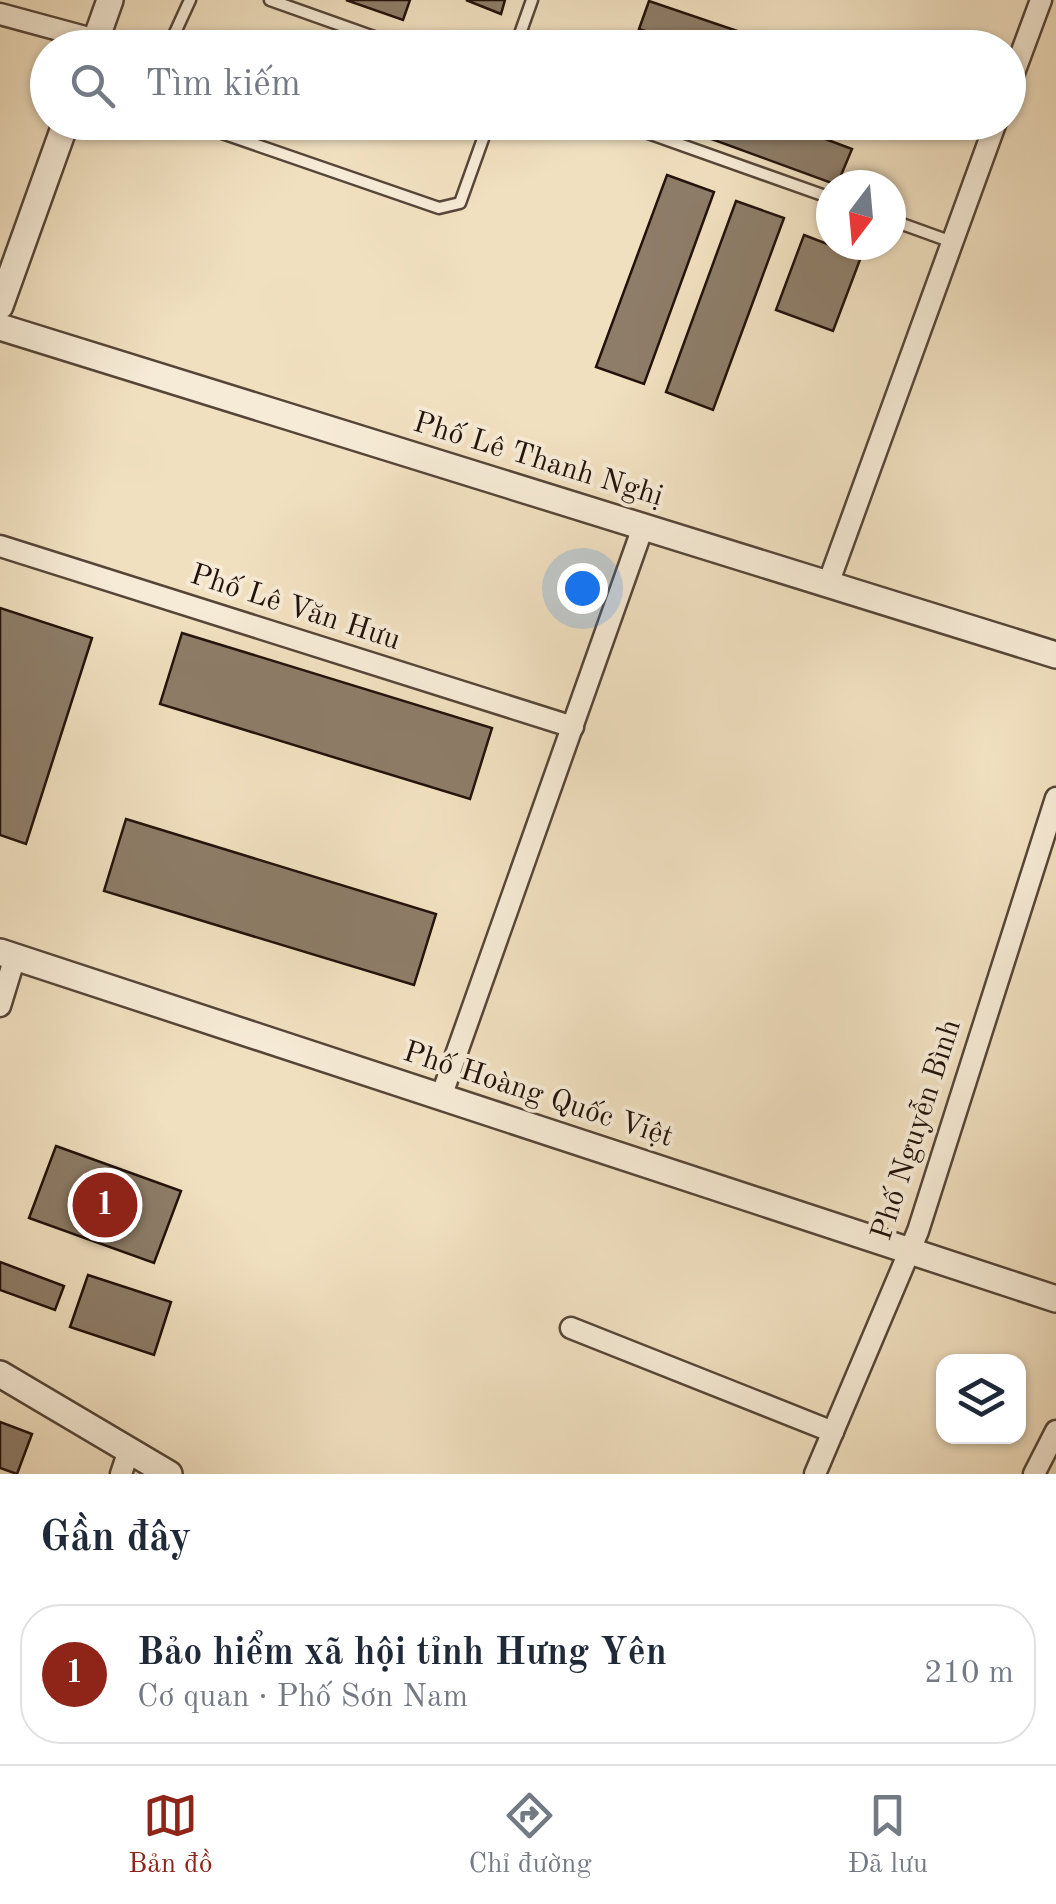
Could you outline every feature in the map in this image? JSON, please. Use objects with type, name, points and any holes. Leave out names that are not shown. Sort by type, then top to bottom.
[{"type":"street","points":[[100,30],[110,0]]},
{"type":"street","points":[[1026,41],[1041,0]]},
{"type":"street","points":[[0,14],[51,30]]},
{"type":"street","points":[[0,306],[60,140]]},
{"type":"street","points":[[828,584],[990,140]]},
{"type":"street","name":"Phố Lê Thanh Nghị","points":[[0,327],[1056,654]]},
{"type":"street","points":[[441,1097],[643,526]]},
{"type":"street","name":"Phố Lê Văn Hưu","points":[[0,546],[573,727]]},
{"type":"street","name":"Phố Nguyễn Bình","points":[[815,1474],[909,1251],[1056,798]]},
{"type":"street","points":[[0,1006],[8,954]]},
{"type":"street","name":"Phố Hoàng Quốc Việt","points":[[8,954],[1056,1299]]},
{"type":"street","points":[[570,1328],[833,1432]]},
{"type":"street","points":[[0,1374],[125,1462],[169,1474]]},
{"type":"street","points":[[1034,1474],[1056,1431]]},
{"type":"lane","points":[[176,30],[190,0]]},
{"type":"lane","points":[[270,0],[354,30]]},
{"type":"lane","points":[[521,30],[532,0]]},
{"type":"lane","points":[[242,140],[439,208],[460,203],[483,140]]},
{"type":"lane","points":[[668,140],[816,193]]},
{"type":"lane","points":[[906,225],[953,242]]},
{"type":"building","points":[[346,0],[410,0],[403,20]]},
{"type":"building","points":[[466,0],[505,0],[501,14]]},
{"type":"building","points":[[649,1],[734,30],[642,30]]},
{"type":"building","points":[[714,140],[828,140],[852,149],[843,170],[816,170],[816,177]]},
{"type":"building","points":[[667,175],[714,192],[644,384],[596,367]]},
{"type":"building","points":[[736,201],[784,218],[713,410],[666,392]]},
{"type":"building","points":[[804,235],[816,240],[816,260],[860,260],[833,331],[776,310]]},
{"type":"building","points":[[0,608],[92,638],[26,844],[0,835]]},
{"type":"building","points":[[182,633],[492,728],[470,799],[160,704]]},
{"type":"building","points":[[126,819],[436,914],[414,985],[104,891]]},
{"type":"building","points":[[56,1146],[181,1191],[154,1263],[29,1218]]},
{"type":"building","points":[[0,1262],[64,1286],[55,1310],[0,1290]]},
{"type":"building","points":[[88,1275],[171,1302],[154,1355],[70,1327]]},
{"type":"building","points":[[0,1422],[32,1434],[17,1474],[0,1468]]},
{"type":"place","name":"Bảo hiểm xã hội tỉnh Hưng Yên","points":[[105,1205]]}]
